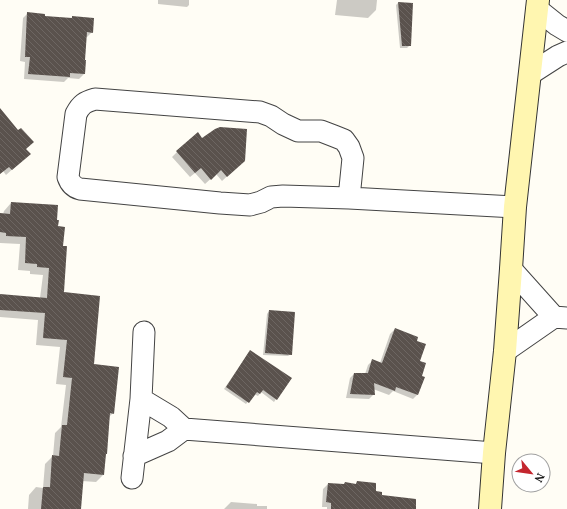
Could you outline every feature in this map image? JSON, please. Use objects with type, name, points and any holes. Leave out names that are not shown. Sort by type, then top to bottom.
[{"type":"street","points":[[537,4],[557,25],[567,31]]},
{"type":"street","points":[[490,509],[494,454],[505,351],[515,207],[537,4]]},
{"type":"street","points":[[530,74],[567,52]]},
{"type":"street","points":[[349,198],[352,158],[349,147],[344,140],[321,132],[298,130],[260,112],[96,100],[87,101],[80,107],[76,114],[68,177],[70,183],[74,187],[80,189],[250,205],[271,197],[283,196],[515,207]]},
{"type":"street","points":[[505,351],[560,318],[511,269]]},
{"type":"street","points":[[132,478],[141,399],[144,332]]},
{"type":"street","points":[[141,399],[171,418],[184,429],[494,454]]},
{"type":"street","points":[[134,456],[168,441],[184,429]]},
{"type":"building","points":[[398,2],[413,3],[411,46],[402,46]]},
{"type":"building","points":[[27,12],[45,14],[45,16],[94,18],[93,33],[87,32],[85,74],[70,73],[70,77],[28,74],[30,57],[25,57]]},
{"type":"building","points":[[0,108],[18,130],[21,128],[34,142],[26,149],[31,154],[12,170],[9,167],[0,174]]},
{"type":"building","points":[[220,127],[247,129],[245,161],[227,177],[221,170],[211,180],[201,168],[195,173],[176,151],[198,132],[202,138]]},
{"type":"building","points":[[11,202],[58,205],[58,226],[65,227],[63,246],[67,246],[64,292],[100,296],[94,364],[119,367],[114,414],[110,413],[104,475],[84,473],[81,509],[41,509],[43,487],[50,487],[52,455],[59,456],[62,425],[67,425],[72,378],[63,377],[67,340],[43,338],[45,313],[0,310],[0,294],[47,298],[49,268],[37,267],[37,264],[25,263],[26,237],[6,236],[6,233],[0,232],[0,213],[10,214]]},
{"type":"building","points":[[269,310],[295,312],[292,355],[265,353]]},
{"type":"building","points":[[395,328],[418,337],[417,341],[426,344],[420,361],[426,363],[422,376],[425,377],[418,395],[396,387],[395,391],[374,383],[375,395],[350,394],[354,373],[368,373],[372,359],[382,363]]},
{"type":"building","points":[[250,350],[292,378],[277,400],[263,390],[260,394],[257,392],[249,403],[226,387]]},
{"type":"building","points":[[357,481],[376,483],[376,491],[382,492],[382,495],[416,499],[416,509],[331,509],[331,503],[326,502],[328,483],[344,484],[345,482],[356,484]]}]
